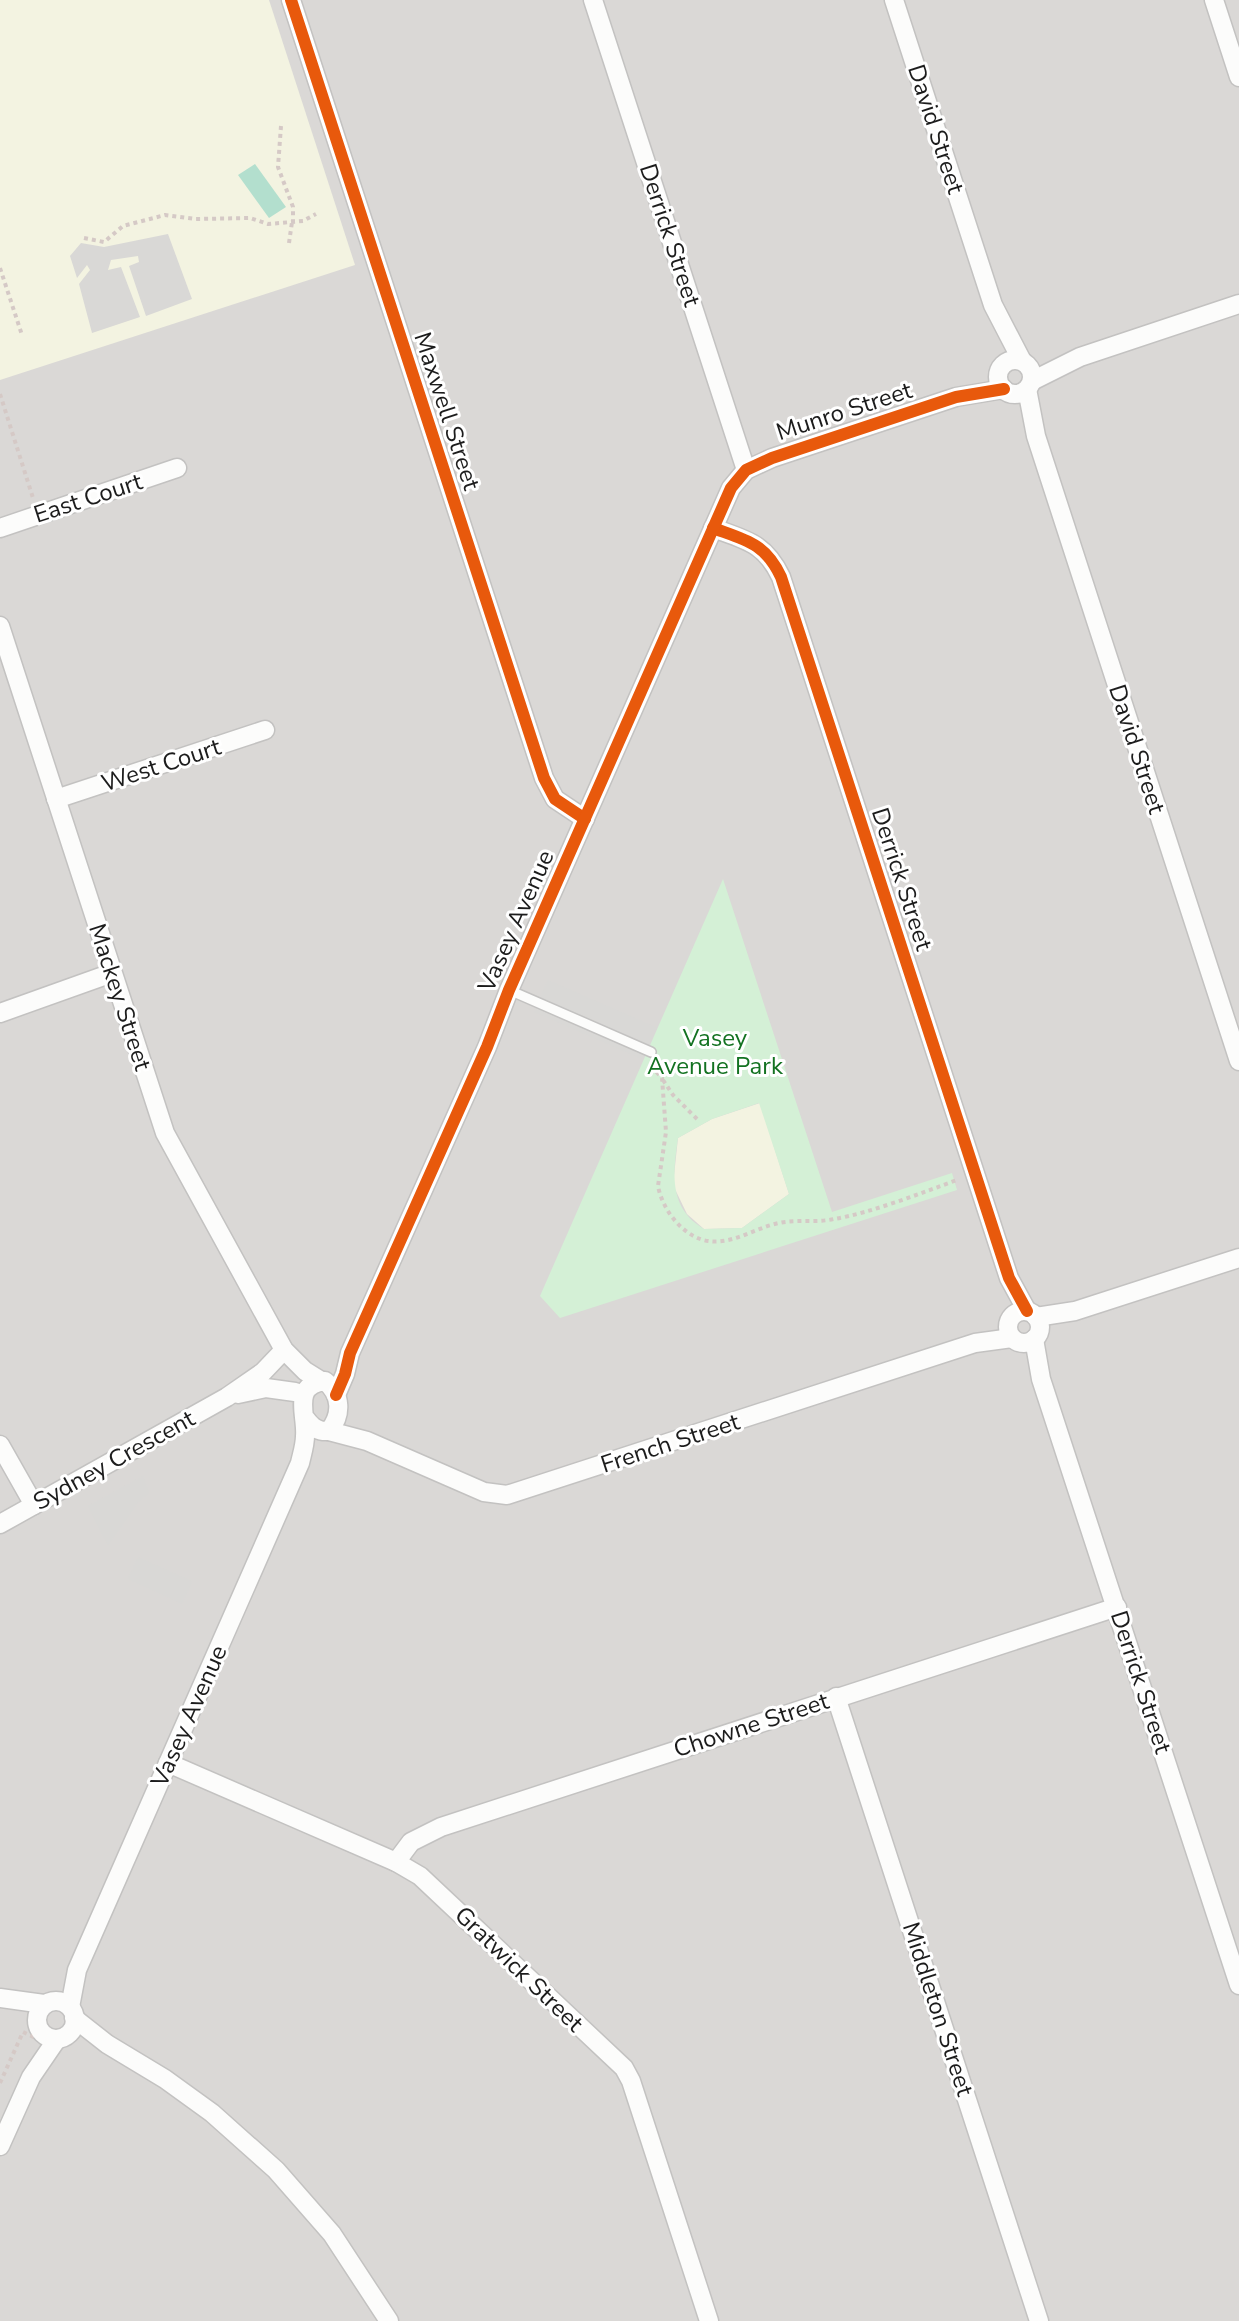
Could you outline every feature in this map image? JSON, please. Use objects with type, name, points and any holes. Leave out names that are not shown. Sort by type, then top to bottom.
[{"type":"street","name":"Maxwell Street","points":[[291,0],[544,778],[555,799],[585,819]]},
{"type":"street","name":"Derrick Street","points":[[593,0],[746,470]]},
{"type":"street","name":"David Street","points":[[894,0],[1239,1061]]},
{"type":"street","points":[[1214,0],[1239,77]]},
{"type":"street","name":"Munro Street","points":[[746,470],[772,458],[1239,304]]},
{"type":"street","name":"East Court","points":[[0,528],[177,468]]},
{"type":"street","name":"Vasey Avenue","points":[[300,1463],[327,1431],[330,1392],[345,1374],[350,1353],[731,488],[746,470]]},
{"type":"street","name":"Derrick Street","points":[[713,528],[759,547],[769,555],[781,577],[1239,1985]]},
{"type":"street","name":"Mackey Street","points":[[0,626],[165,1133],[284,1350],[301,1406]]},
{"type":"street","points":[[0,691],[19,685]]},
{"type":"street","name":"West Court","points":[[56,799],[265,730]]},
{"type":"street","points":[[0,1013],[112,973]]},
{"type":"street","name":"French Street","points":[[327,1431],[367,1441],[484,1492],[507,1495],[1239,1258]]},
{"type":"street","name":"Mackey Street","points":[[284,1350],[330,1392]]},
{"type":"street","name":"Sydney Crescent","points":[[0,1524],[227,1397],[263,1372],[284,1350]]},
{"type":"street","name":"Sydney Crescent","points":[[227,1397],[266,1388],[301,1406]]},
{"type":"street","points":[[327,1431],[317,1430],[301,1406],[308,1389],[330,1392]]},
{"type":"street","name":"French Street","points":[[330,1392],[350,1425],[367,1441]]},
{"type":"street","name":"Vasey Avenue","points":[[0,2146],[31,2077],[53,2014],[77,1970],[300,1463],[305,1438],[301,1406]]},
{"type":"street","points":[[0,1445],[34,1505]]},
{"type":"street","name":"Chowne Street","points":[[396,1862],[411,1842],[441,1827],[1117,1607]]},
{"type":"street","name":"Middleton Street","points":[[836,1697],[1039,2321]]},
{"type":"street","name":"Gratwick Street","points":[[168,1763],[396,1862],[433,1887],[628,2074],[709,2321]]},
{"type":"street","points":[[1,1998],[53,2014],[165,2079],[212,2113],[276,2170],[332,2234],[389,2321]]},
{"type":"street","name":"Vasey Avenue","points":[[31,2077],[61,2038],[73,2028],[53,2014]]},
{"type":"street","points":[[53,2014],[48,2037],[107,2044]]},
{"type":"lane","points":[[509,990],[651,1052]]},
{"type":"path","points":[[281,126],[278,167],[293,207],[289,243]]},
{"type":"path","points":[[84,238],[104,242],[123,226],[165,215],[196,219],[260,219],[268,224],[303,221],[316,214]]},
{"type":"path","points":[[0,268],[22,335]]},
{"type":"path","points":[[0,394],[38,514]]},
{"type":"path","points":[[643,1062],[653,1066],[673,1095],[699,1121]]},
{"type":"path","points":[[662,1078],[666,1132],[659,1193],[681,1227],[706,1241],[733,1239],[786,1222],[836,1219],[975,1174]]},
{"type":"shaded area","points":[[0,0],[1239,0],[1239,2321],[0,2321]]},
{"type":"shaded area","points":[[0,0],[269,0],[355,265],[0,380]]},
{"type":"shaded area","points":[[168,234],[192,299],[146,316],[129,266],[139,262],[138,256],[111,260],[108,270],[121,267],[140,317],[92,333],[79,284],[90,270],[87,265],[77,278],[70,256],[81,243],[104,247]]},
{"type":"shaded area","points":[[548,980],[658,1028],[644,1060],[534,1012]]},
{"type":"shaded area","points":[[760,1103],[789,1194],[742,1228],[704,1229],[687,1214],[673,1185],[678,1138],[712,1119]]},
{"type":"shaded area","points":[[143,1476],[149,1493],[138,1502],[108,1545],[88,1506]]},
{"type":"shaded area","points":[[138,1557],[192,1581],[182,1604],[128,1579]]},
{"type":"green space","points":[[255,164],[286,207],[269,218],[238,175]]},
{"type":"green space","name":"Vasey Avenue Park","points":[[723,879],[832,1212],[952,1173],[957,1190],[560,1318],[540,1296]],"holes":[[[759,1103],[789,1194],[742,1228],[704,1229],[684,1211],[679,1200],[675,1177],[678,1138],[712,1119]]]},
{"type":"cycle path","points":[[291,0],[544,778],[555,799],[585,819]]},
{"type":"cycle path","points":[[336,1395],[350,1353],[731,488],[746,470],[772,458],[956,397],[1004,389]]},
{"type":"cycle path","points":[[713,528],[753,544],[768,557],[781,577],[1009,1278],[1027,1311]]}]
